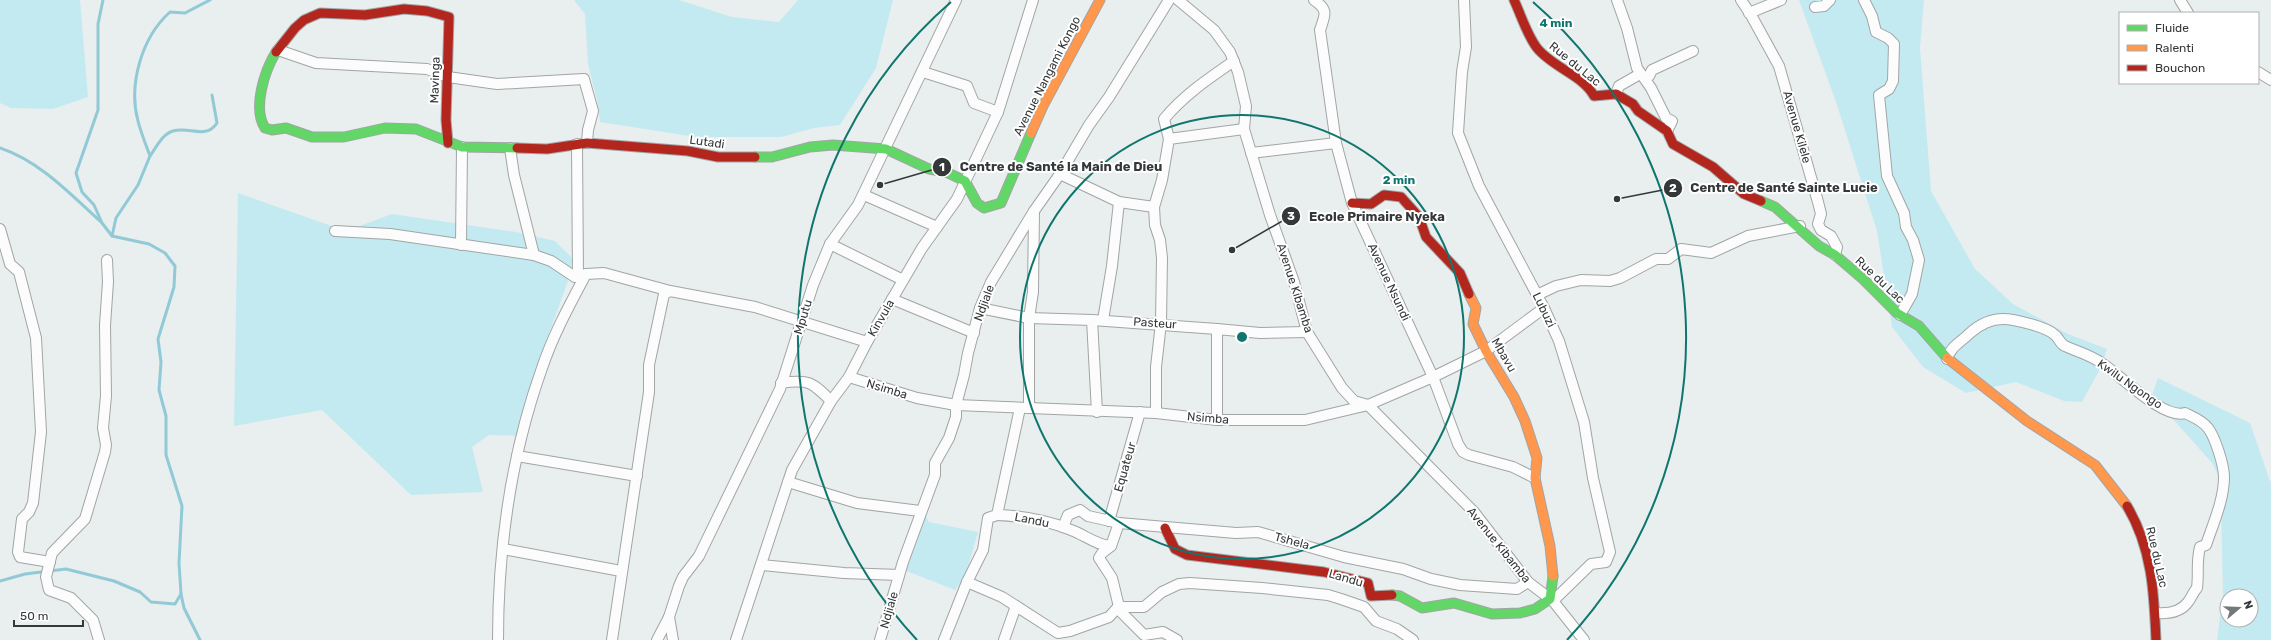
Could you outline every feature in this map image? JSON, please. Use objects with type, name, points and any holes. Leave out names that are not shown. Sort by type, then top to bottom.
[{"type":"street","name":"Mputu","points":[[673,640],[669,617],[683,577],[700,556],[781,383],[802,324],[813,285],[830,244],[864,195],[956,0]]},
{"type":"street","name":"Kinvula","points":[[736,640],[792,470],[831,401],[849,377],[867,342],[903,280],[957,199],[998,112],[1033,0]]},
{"type":"street","name":"Avenue Nangami Kongo","points":[[965,181],[982,208],[1001,203],[1043,106],[1100,0]]},
{"type":"street","name":"Ndjiale","points":[[880,640],[920,511],[935,475],[935,463],[954,422],[956,405],[980,308],[1000,265],[1034,211],[1060,174],[1089,125],[1170,0]]},
{"type":"street","name":"Avenue Kibamba","points":[[1178,0],[1214,30],[1224,42],[1234,61],[1246,106],[1244,129],[1294,282],[1307,332],[1342,388],[1354,401],[1368,404],[1474,512],[1528,582],[1552,600],[1584,640]]},
{"type":"street","name":"Avenue Nsundi","points":[[1314,0],[1324,9],[1326,13],[1320,30],[1336,143],[1352,203],[1433,378],[1454,436],[1463,452],[1513,466],[1535,478]]},
{"type":"street","name":"Lubuzi","points":[[1464,0],[1466,47],[1462,72],[1458,133],[1479,186],[1544,308],[1559,341],[1582,416],[1593,478],[1610,552],[1606,562],[1591,564],[1552,600]]},
{"type":"street","name":"Rue du Lac","points":[[1514,0],[1537,48],[1561,69],[1590,88],[1594,96],[1616,94],[1633,104],[1638,111],[1667,131],[1673,144],[1713,168],[1744,194],[1775,207],[1800,226],[1819,246],[1835,255],[1863,279],[1900,315],[1923,330],[1947,359],[2027,421],[2095,465],[2130,509],[2142,535],[2154,587],[2156,640]]},
{"type":"street","points":[[1617,0],[1642,76],[1666,118],[1672,121],[1667,131]]},
{"type":"street","name":"Avenue Kilele","points":[[1741,0],[1778,66],[1818,202],[1820,214],[1818,224],[1821,230],[1831,236],[1837,247],[1835,255]]},
{"type":"street","points":[[1749,13],[1781,0]]},
{"type":"street","points":[[1815,6],[1824,6],[1830,0]]},
{"type":"street","points":[[1864,0],[1872,16],[1876,32],[1888,38],[1894,44],[1893,81],[1889,89],[1879,95],[1880,121],[1884,132],[1884,162],[1887,176],[1904,213],[1906,227],[1914,240],[1919,260],[1912,294],[1900,315]]},
{"type":"street","points":[[2180,0],[2187,12]]},
{"type":"street","name":"Mavinga","points":[[278,50],[296,28],[315,15],[339,13],[365,15],[391,9],[416,9],[449,17],[446,120],[448,143]]},
{"type":"street","points":[[278,50],[316,64],[427,69],[448,77],[497,84],[585,79],[593,111],[588,130],[587,143]]},
{"type":"street","name":"Lutadi","points":[[278,50],[264,79],[261,105],[263,126],[272,130],[286,128],[312,137],[344,137],[385,128],[416,129],[448,143],[462,147],[547,149],[587,143],[688,151],[718,157],[747,157],[789,154],[810,147],[826,145],[886,149],[929,169],[946,172],[965,181]]},
{"type":"street","points":[[1616,94],[1619,86],[1642,76],[1649,76],[1652,70],[1693,51]]},
{"type":"street","points":[[1156,413],[1156,367],[1161,323],[1162,258],[1160,240],[1155,225],[1154,207],[1162,180],[1169,139],[1164,119],[1189,92],[1234,61]]},
{"type":"street","points":[[923,72],[967,86],[974,103],[998,112]]},
{"type":"street","points":[[2259,73],[2271,80]]},
{"type":"street","points":[[1169,139],[1244,129]]},
{"type":"street","points":[[1251,153],[1336,143]]},
{"type":"street","points":[[498,640],[499,587],[505,515],[517,456],[542,368],[582,276],[577,144]]},
{"type":"street","points":[[461,245],[462,147]]},
{"type":"street","points":[[510,148],[514,175],[534,255]]},
{"type":"street","points":[[1060,174],[1118,202],[1154,207]]},
{"type":"street","name":"Mbavu","points":[[1352,203],[1371,204],[1384,195],[1389,197],[1394,194],[1406,200],[1419,217],[1426,237],[1454,264],[1460,273],[1476,308],[1473,324],[1486,351],[1514,397],[1525,421],[1537,458],[1535,478],[1552,556],[1552,600]]},
{"type":"street","points":[[864,195],[937,227]]},
{"type":"street","points":[[1103,320],[1112,266],[1118,202]]},
{"type":"street","points":[[944,640],[967,582],[983,550],[988,518],[997,514],[1025,408],[1029,318],[1033,292],[1034,211]]},
{"type":"street","points":[[1537,295],[1556,286],[1581,280],[1610,281],[1620,278],[1656,259],[1668,258],[1681,249],[1711,253],[1748,236],[1800,226]]},
{"type":"street","points":[[0,229],[10,264],[19,272],[36,338],[40,446],[32,503],[30,512],[22,519],[18,552],[20,557],[48,569]]},
{"type":"street","points":[[335,231],[390,234],[534,255],[545,258],[582,276],[604,274],[670,291],[755,307],[802,324],[867,342]]},
{"type":"street","points":[[830,244],[903,280]]},
{"type":"street","points":[[99,640],[93,620],[70,597],[49,590],[48,569],[54,551],[85,519],[105,452],[106,445],[103,428],[106,396],[105,325],[108,282],[107,260]]},
{"type":"street","points":[[612,640],[621,571],[649,392],[648,365],[664,294],[670,291]]},
{"type":"street","points":[[892,299],[974,333]]},
{"type":"street","name":"Pasteur","points":[[980,308],[1029,318],[1161,323],[1260,333],[1307,332]]},
{"type":"street","name":"Nsimba","points":[[849,377],[917,398],[956,405],[1097,412],[1140,412],[1217,420],[1305,420],[1368,404],[1433,378],[1486,351],[1544,308]]},
{"type":"street","name":"Kwilu Ngongo","points":[[1947,359],[1950,350],[1983,324],[2003,318],[2042,328],[2055,334],[2063,345],[2082,352],[2103,363],[2150,401],[2169,410],[2181,414],[2185,413],[2200,420],[2208,428],[2217,448],[2224,477],[2218,507],[2206,545],[2200,547],[2198,555],[2196,566],[2197,588],[2191,594],[2188,602],[2173,612],[2155,613]]},
{"type":"street","points":[[1092,320],[1097,412]]},
{"type":"street","points":[[1217,329],[1217,420]]},
{"type":"street","points":[[781,383],[809,382],[831,401]]},
{"type":"street","name":"Equateur","points":[[1140,412],[1114,522],[1111,546],[1102,553],[1099,558],[1112,578],[1120,611],[1140,638],[1163,632],[1177,640]]},
{"type":"street","points":[[517,456],[637,476]]},
{"type":"street","points":[[788,482],[857,503],[920,511]]},
{"type":"street","name":"Tshela","points":[[1063,527],[1068,515],[1075,510],[1080,510],[1088,516],[1114,522],[1153,524],[1165,528],[1199,529],[1236,533],[1258,532],[1344,556],[1460,585],[1518,589],[1528,582]]},
{"type":"street","name":"Landu","points":[[997,514],[1038,518],[1082,534],[1101,546],[1111,546]]},
{"type":"street","name":"Landu","points":[[1165,528],[1175,549],[1187,555],[1324,572],[1368,583],[1371,596],[1400,596],[1422,608],[1454,603],[1492,614],[1520,614],[1535,609],[1552,600]]},
{"type":"street","points":[[503,550],[621,571]]},
{"type":"street","points":[[761,566],[829,572],[899,575]]},
{"type":"street","points":[[967,582],[1002,597],[1052,630],[1064,633],[1109,618],[1118,607],[1144,607],[1162,592],[1179,584],[1190,583],[1262,588],[1328,595],[1364,607],[1376,621],[1397,629],[1413,640]]},
{"type":"street","points":[[1004,640],[1016,606]]},
{"type":"street","points":[[657,640],[669,617]]},
{"type":"shaded area","points":[[0,0],[80,0],[88,97],[53,109],[11,108],[0,103]]},
{"type":"shaded area","points":[[574,0],[679,0],[732,17],[779,22],[798,0],[893,0],[876,68],[840,125],[814,128],[781,137],[696,137],[600,122],[597,100],[588,64],[585,14]]},
{"type":"shaded area","points":[[1799,0],[1924,0],[1920,48],[1931,191],[1975,269],[2013,304],[2068,334],[2107,349],[2101,367],[2082,402],[2064,401],[2016,382],[1966,393],[1923,367],[1892,327],[1877,231],[1836,102]]},
{"type":"shaded area","points":[[238,193],[346,231],[392,214],[516,232],[555,241],[573,259],[568,281],[537,367],[523,436],[489,435],[472,447],[483,492],[411,495],[322,410],[234,426]]},
{"type":"shaded area","points":[[2158,378],[2250,423],[2271,484],[2271,640],[2217,640],[2219,624],[2219,628],[2259,628],[2259,588],[2223,588],[2221,505],[2224,486],[2212,463],[2173,419],[2150,401]]},
{"type":"shaded area","points":[[922,514],[926,516],[929,522],[978,532],[965,577],[955,590],[904,570]]},
{"type":"waterway","points":[[103,0],[98,24],[98,110],[76,173],[82,192],[94,205],[102,223],[112,236],[149,244],[165,253],[175,266],[174,287],[158,339],[161,362],[159,390],[166,416],[166,455],[182,506],[179,563],[181,594],[184,608],[200,640]]},
{"type":"waterway","points":[[112,236],[116,218],[138,185],[150,156],[139,125],[135,107],[136,77],[145,48],[160,22],[170,12],[185,13],[210,0]]},
{"type":"waterway","points":[[150,156],[162,138],[173,131],[185,130],[202,132],[213,128],[217,123],[212,95]]},
{"type":"waterway","points":[[0,148],[15,154],[42,170],[101,222]]},
{"type":"waterway","points":[[0,581],[25,574],[66,569],[114,581],[140,592],[151,602],[175,604],[181,594]]},
{"type":"traffic: fast","points":[[276,52],[264,79],[260,100],[261,120],[265,128],[272,130],[286,128],[312,137],[344,137],[385,128],[416,129],[462,147],[517,148]]},
{"type":"traffic: fast","points":[[755,157],[772,157],[810,147],[833,145],[886,149],[929,169],[946,172],[965,181],[977,203],[984,208],[1001,203],[1031,133]]},
{"type":"traffic: fast","points":[[1761,201],[1775,207],[1819,246],[1835,255],[1863,279],[1897,313],[1919,326],[1947,358]]},
{"type":"traffic: fast","points":[[1392,595],[1400,596],[1422,608],[1454,603],[1492,614],[1520,613],[1535,609],[1550,599],[1553,576]]},
{"type":"traffic: slow","points":[[1031,133],[1043,106],[1100,0]]},
{"type":"traffic: slow","points":[[1469,294],[1476,308],[1473,324],[1486,351],[1514,397],[1525,421],[1537,458],[1535,478],[1550,546],[1553,576]]},
{"type":"traffic: slow","points":[[1947,358],[2027,421],[2095,465],[2127,506]]},
{"type":"traffic: jam","points":[[1514,0],[1533,43],[1543,55],[1576,77],[1594,96],[1616,94],[1633,104],[1638,111],[1667,131],[1673,144],[1713,167],[1744,194],[1761,201]]},
{"type":"traffic: jam","points":[[276,52],[295,28],[304,20],[320,13],[365,15],[404,9],[427,11],[449,17],[446,120],[448,143]]},
{"type":"traffic: jam","points":[[517,148],[547,149],[587,143],[688,151],[718,157],[755,157]]},
{"type":"traffic: jam","points":[[1352,203],[1371,204],[1384,195],[1401,197],[1419,217],[1426,237],[1460,273],[1469,294]]},
{"type":"traffic: jam","points":[[2127,506],[2142,538],[2147,554],[2153,588],[2156,640]]},
{"type":"traffic: jam","points":[[1165,528],[1175,549],[1187,555],[1324,572],[1368,583],[1371,596],[1392,595]]},
{"type":"place","name":"Centre de Santé la Main de Dieu","points":[[880,185]]},
{"type":"place","name":"Centre de Santé Sainte Lucie","points":[[1617,199]]},
{"type":"place","name":"Ecole Primaire Nyeka","points":[[1232,250]]}]
